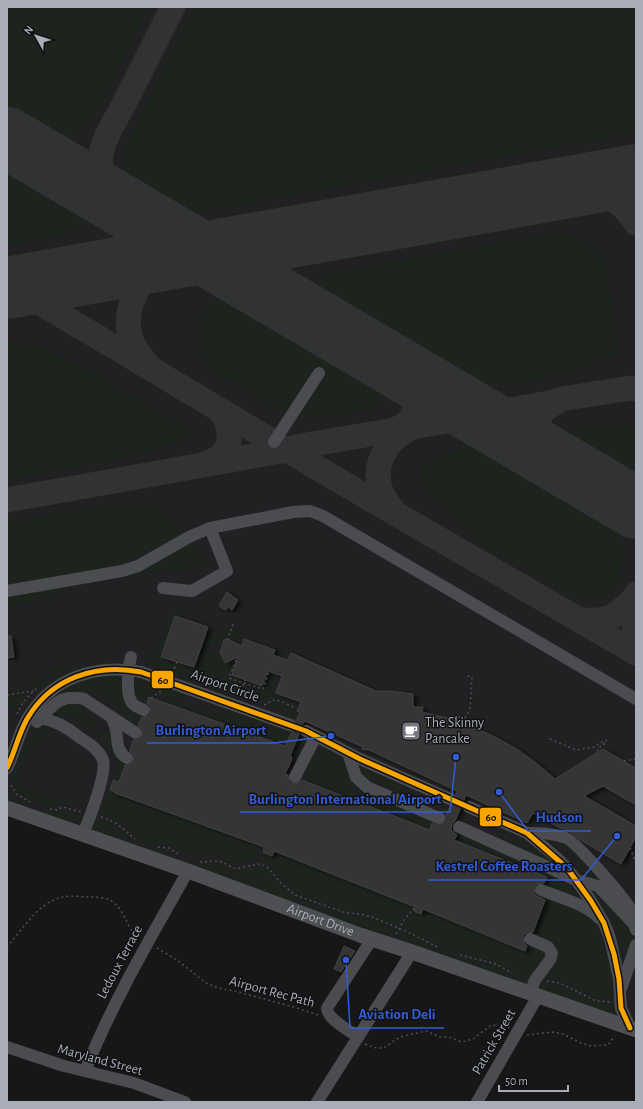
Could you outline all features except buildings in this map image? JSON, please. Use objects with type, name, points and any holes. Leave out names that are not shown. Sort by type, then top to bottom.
[{"type":"main road","name":"Airport Drive","points":[[8,805],[83,834],[188,863],[372,939],[534,990],[628,1027]]},
{"type":"street","points":[[274,442],[319,378]]},
{"type":"street","points":[[7,591],[122,571],[138,566],[189,537],[210,528],[293,512],[310,511],[323,516],[636,700]]},
{"type":"street","points":[[163,588],[192,591],[227,571],[210,528]]},
{"type":"street","points":[[129,663],[129,697],[132,704],[144,710]]},
{"type":"street","name":"Airport Circle","points":[[7,768],[18,748],[27,720],[36,707],[50,692],[66,681],[98,670],[129,663],[155,676],[290,725]]},
{"type":"street","points":[[18,748],[40,718],[58,701],[66,697],[84,699],[136,733]]},
{"type":"street","points":[[111,717],[115,726],[117,745],[120,752],[127,758]]},
{"type":"street","points":[[40,718],[50,720],[74,733],[97,751],[103,761],[103,772],[83,834]]},
{"type":"street","points":[[295,777],[311,734],[348,753],[450,799]]},
{"type":"street","points":[[348,753],[356,777],[367,787],[439,818]]},
{"type":"street","points":[[469,807],[527,833],[556,857],[576,880],[604,923],[614,954],[616,997],[628,1027]]},
{"type":"street","points":[[459,827],[576,880],[598,886],[635,927]]},
{"type":"street","points":[[527,833],[546,833],[568,838],[624,898],[633,912],[635,927]]},
{"type":"street","name":"Ledoux Terrace","points":[[85,1071],[110,1012],[148,942],[188,863]]},
{"type":"street","points":[[541,890],[576,903],[591,911],[604,923]]},
{"type":"street","points":[[357,1039],[329,1016],[326,1008],[372,939]]},
{"type":"street","name":"Patrick Street","points":[[477,1102],[517,1033],[534,990],[550,960],[552,953],[548,947],[530,939]]},
{"type":"street","points":[[616,997],[636,945]]},
{"type":"street","points":[[317,1102],[412,952]]},
{"type":"street","name":"Maryland Street","points":[[7,1048],[41,1060],[134,1083],[185,1102]]},
{"type":"path","points":[[227,640],[234,622]]},
{"type":"path","points":[[236,660],[230,678],[263,689],[269,672]]},
{"type":"path","points":[[173,670],[177,662]]},
{"type":"path","points":[[465,718],[470,709],[472,677],[466,676]]},
{"type":"path","points":[[240,693],[245,680]]},
{"type":"path","points":[[7,695],[34,690]]},
{"type":"path","points":[[550,739],[576,750],[594,747],[606,740],[607,742],[597,749],[598,752]]},
{"type":"path","points":[[624,762],[636,759]]},
{"type":"path","points":[[11,785],[16,794],[32,804]]},
{"type":"path","points":[[46,808],[57,810],[63,807],[86,813]]},
{"type":"path","points":[[100,817],[111,820],[136,840]]},
{"type":"path","points":[[153,847],[169,848],[188,863],[217,860],[236,869],[258,864],[266,866],[281,883],[295,895],[346,913],[361,914],[375,918],[414,935],[443,950]]},
{"type":"path","points":[[630,848],[636,863]]},
{"type":"path","name":"Airport Rec Path","points":[[7,947],[34,915],[48,903],[64,897],[104,898],[114,902],[122,912],[134,934],[177,960],[206,983],[218,988],[239,992],[317,1014],[322,1018]]},
{"type":"path","points":[[394,938],[398,929],[415,907]]},
{"type":"path","points":[[457,954],[496,964],[516,976]]},
{"type":"path","points":[[534,990],[560,983],[596,1001],[616,997]]},
{"type":"path","points":[[357,1039],[374,1048],[384,1048],[403,1036],[426,1031],[462,1042],[473,1039],[490,1026],[498,1025],[507,1026],[517,1033],[529,1036],[553,1032],[563,1034],[591,1046],[608,1046],[615,1036],[628,1027]]},
{"type":"shaded area","points":[[7,7],[636,7],[636,1021],[526,985],[7,801]]},
{"type":"shaded area","points":[[7,7],[149,7],[129,50],[97,111],[80,133],[68,139],[55,138],[34,128],[7,111]]},
{"type":"shaded area","points":[[196,7],[636,7],[636,133],[190,214],[182,212],[166,205],[135,185],[125,174],[123,157],[125,146]]},
{"type":"shaded area","points":[[7,167],[52,195],[47,204],[51,206],[56,197],[91,218],[91,222],[67,234],[7,246]]},
{"type":"shaded area","points":[[560,232],[587,242],[602,257],[606,264],[619,347],[618,352],[572,374],[511,385],[480,384],[451,372],[336,306],[316,292],[325,274],[328,273]]},
{"type":"shaded area","points":[[223,294],[363,377],[383,397],[376,404],[355,412],[329,417],[294,419],[316,381],[324,385],[327,382],[320,377],[322,371],[318,368],[289,413],[285,414],[219,375],[208,361],[203,351],[200,342],[200,333],[205,316]]},
{"type":"shaded area","points":[[7,341],[37,347],[66,358],[173,421],[190,433],[188,436],[162,448],[132,456],[7,480]]},
{"type":"shaded area","points":[[589,422],[634,426],[636,431],[636,479],[589,453],[571,435],[570,432],[572,430]]},
{"type":"shaded area","points":[[466,445],[498,457],[602,516],[620,536],[624,550],[618,576],[626,580],[605,598],[593,601],[578,600],[470,538],[473,531],[460,522],[425,488],[420,481],[419,474],[420,470],[425,464]]},
{"type":"shaded area","points":[[121,503],[155,505],[185,534],[134,564],[7,588],[7,521]]},
{"type":"shaded area","points":[[192,542],[208,566],[170,573],[167,569],[53,591],[53,598],[7,607],[7,595],[109,577]]},
{"type":"shaded area","points":[[179,609],[182,610],[180,618],[175,617],[161,656],[175,661],[170,673],[144,663],[153,652],[156,652],[171,612],[176,614]]},
{"type":"shaded area","points":[[228,626],[231,627],[222,648],[203,642],[208,627],[225,633]]},
{"type":"shaded area","points":[[233,628],[244,631],[241,639],[244,641],[239,654],[236,644],[229,639]]},
{"type":"shaded area","points":[[272,647],[283,651],[285,655],[273,693],[295,703],[293,705],[276,699],[270,699],[262,704],[257,704],[240,698],[245,685],[263,691],[276,657],[273,655],[275,650],[271,649]]},
{"type":"shaded area","points":[[201,648],[234,659],[227,678],[242,683],[237,697],[174,674],[179,662],[194,667]]},
{"type":"shaded area","points":[[109,658],[72,668],[38,685],[23,691],[7,693],[32,687],[31,680],[45,677],[44,669]]},
{"type":"shaded area","points":[[105,662],[122,662],[79,670],[59,679],[41,692],[35,692],[68,673]]},
{"type":"shaded area","points":[[120,675],[125,687],[126,704],[134,713],[142,715],[137,729],[133,718],[111,702],[110,703],[97,696],[79,691],[57,696],[56,694],[92,677]]},
{"type":"shaded area","points":[[136,678],[165,687],[150,698],[149,697],[146,705],[142,704],[134,698],[134,683]]},
{"type":"shaded area","points":[[169,688],[182,693],[179,701],[219,715],[222,708],[283,729],[282,731],[295,736],[297,734],[305,737],[305,741],[288,775],[280,772],[281,770],[286,773],[292,759],[281,744],[154,699]]},
{"type":"shaded area","points":[[29,693],[21,701],[17,710],[7,707],[7,697]]},
{"type":"shaded area","points":[[276,702],[285,705],[302,715],[299,721],[285,716],[280,709],[268,705]]},
{"type":"shaded area","points":[[70,703],[79,706],[98,723],[94,728],[97,733],[109,732],[116,754],[125,763],[119,782],[113,781],[110,790],[264,847],[260,855],[250,862],[236,866],[219,857],[191,857],[167,845],[144,843],[115,819],[94,813],[97,806],[103,808],[113,779],[115,760],[106,743],[99,736],[65,714],[59,722],[51,716],[55,710]]},
{"type":"shaded area","points":[[45,722],[49,724],[27,756],[17,776],[23,781],[21,786],[78,807],[77,808],[60,804],[53,808],[35,802],[17,792],[11,778],[29,740]]},
{"type":"shaded area","points":[[326,749],[338,756],[347,765],[355,786],[433,821],[430,830],[303,781],[314,756],[321,750]]},
{"type":"shaded area","points":[[358,766],[426,798],[424,804],[361,775]]},
{"type":"shaded area","points":[[10,790],[16,798],[37,809],[53,812],[66,811],[85,816],[82,824],[75,825],[18,805],[11,799]]},
{"type":"shaded area","points":[[93,817],[109,823],[141,848],[90,829]]},
{"type":"shaded area","points":[[498,830],[537,850],[549,859],[548,861],[496,835]]},
{"type":"shaded area","points":[[453,831],[553,875],[571,887],[582,898],[579,901],[542,887],[546,877],[452,839],[457,835]]},
{"type":"shaded area","points":[[554,840],[560,841],[570,847],[579,856],[589,871],[595,874],[604,884],[592,881],[581,865]]},
{"type":"shaded area","points":[[141,848],[164,852],[192,864],[207,865],[216,863],[232,872],[260,867],[267,870],[282,887],[299,899],[346,915],[374,919],[396,929],[393,937]]},
{"type":"shaded area","points":[[274,851],[413,906],[398,925],[363,913],[346,912],[296,894],[282,882],[264,859],[265,853]]},
{"type":"shaded area","points":[[590,887],[592,887],[614,930],[624,961],[626,962],[624,969],[615,937],[607,917]]},
{"type":"shaded area","points":[[540,892],[576,908],[594,922],[599,929],[606,948],[612,981],[613,1000],[595,998],[558,981],[545,979],[555,967],[558,961],[558,955],[553,946],[543,938],[532,933],[544,904],[548,905],[549,901],[542,897],[540,902],[536,901]]},
{"type":"shaded area","points":[[599,893],[630,927],[634,941],[626,958],[608,909]]},
{"type":"shaded area","points":[[423,909],[525,951],[528,944],[541,951],[546,959],[531,978],[520,976],[492,962],[448,950],[402,928],[414,911],[421,913]]},
{"type":"shaded area","points":[[399,931],[413,935],[441,950],[502,969],[515,977],[530,981],[526,985],[396,938]]},
{"type":"shaded area","points":[[540,983],[560,986],[594,1001],[613,1004],[618,1015],[538,989]]},
{"type":"taxiway","points":[[114,201],[106,185],[101,167],[101,155],[105,141],[173,7]]},
{"type":"taxiway","points":[[566,187],[607,196],[622,205],[636,223]]},
{"type":"taxiway","points":[[148,365],[132,342],[129,332],[129,312],[141,284],[155,269],[174,258]]},
{"type":"taxiway","points":[[7,284],[331,476],[636,653]]},
{"type":"taxiway","points":[[393,430],[402,426],[409,420],[414,412],[416,402],[415,391],[411,382],[394,365]]},
{"type":"taxiway","points":[[546,455],[539,443],[536,432],[538,421],[542,413],[548,407],[561,399],[631,388],[636,389]]},
{"type":"taxiway","points":[[473,411],[488,414],[554,402]]},
{"type":"taxiway","points":[[205,464],[221,455],[229,442],[228,426],[220,410]]},
{"type":"taxiway","points":[[7,500],[287,450],[295,447],[488,414]]},
{"type":"taxiway","points":[[394,512],[383,496],[379,486],[379,465],[387,447],[402,433],[411,428]]},
{"type":"taxiway","points":[[615,498],[616,496],[636,519]]},
{"type":"taxiway","points":[[636,594],[632,615],[636,635]]},
{"type":"taxiway","points":[[578,619],[601,620],[613,616],[631,601]]},
{"type":"runway","points":[[7,138],[636,508]]},
{"type":"runway","points":[[7,288],[636,175]]},
{"type":"tunnel","points":[[290,725],[306,731]]},
{"type":"tunnel","points":[[450,799],[469,807]]},
{"type":"tunnel","points":[[439,818],[459,827]]},
{"type":"transit line","name":"60","points":[[7,768],[21,731],[37,705],[49,693],[62,684],[91,672],[108,670],[141,672],[306,731],[360,759],[527,833],[567,868],[591,901],[604,923],[614,954],[619,979],[621,1008],[630,1028]]},
{"type":"place","name":"The Skinny Pancake","points":[[411,731]]},
{"type":"place","name":"Burlington Airport","points":[[331,736]]},
{"type":"place","name":"Burlington International Airport","points":[[456,757]]},
{"type":"place","name":"Hudson","points":[[499,792]]},
{"type":"place","name":"Kestrel Coffee Roasters","points":[[617,836]]},
{"type":"place","name":"Aviation Deli","points":[[346,960]]}]
